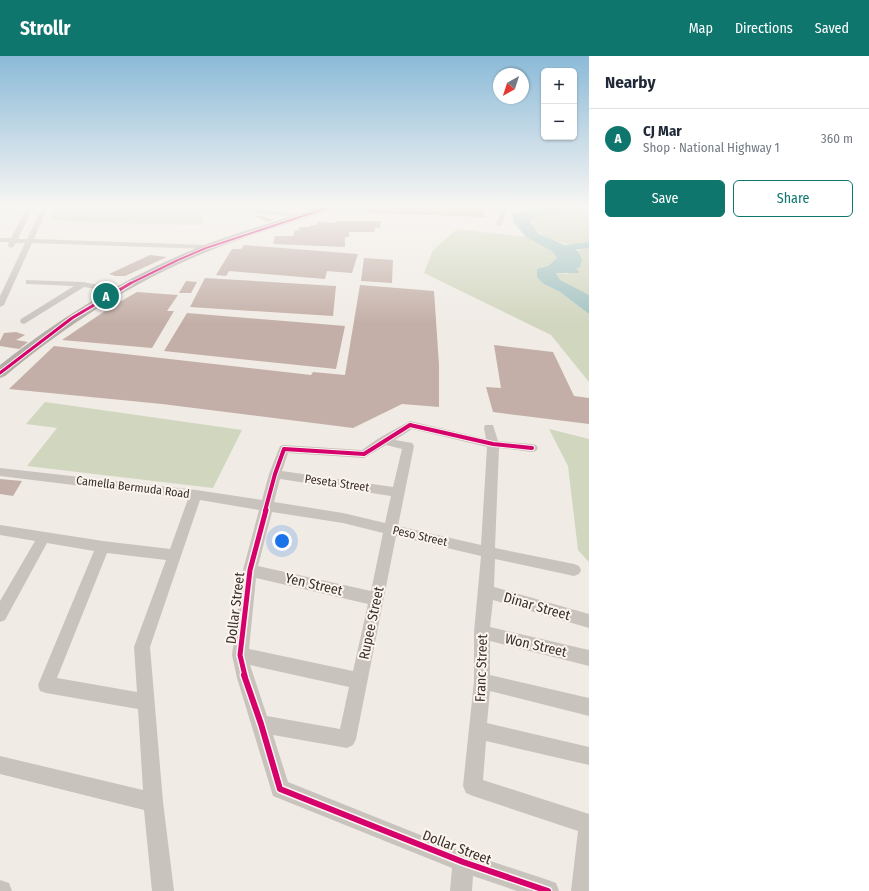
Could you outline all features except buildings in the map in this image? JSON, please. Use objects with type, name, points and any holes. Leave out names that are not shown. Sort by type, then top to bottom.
[{"type":"highway","points":[[0,374],[56,330],[96,302],[163,266],[210,246]]},
{"type":"street","points":[[0,247],[11,246]]},
{"type":"street","points":[[0,305],[27,246]]},
{"type":"street","points":[[181,246],[207,247]]},
{"type":"street","points":[[29,282],[51,294],[83,284]]},
{"type":"street","points":[[24,321],[51,294],[83,284],[118,290]]},
{"type":"street","name":"Dollar Street","points":[[532,448],[493,444],[410,425],[364,454],[284,449],[266,505],[250,570],[240,656],[245,678],[261,724],[280,789],[462,862],[548,891]]},
{"type":"street","name":"Franc Street","points":[[489,428],[493,444],[486,592],[482,632],[482,681],[473,786],[589,825]]},
{"type":"street","name":"Rupee Street","points":[[261,724],[347,739],[392,530],[408,446],[384,441]]},
{"type":"street","name":"Camella Bermuda Road","points":[[0,472],[196,495],[266,505]]},
{"type":"street","name":"Peseta Street","points":[[275,474],[399,492]]},
{"type":"street","points":[[163,891],[153,802],[142,647],[196,495]]},
{"type":"street","name":"Peso Street","points":[[266,505],[343,518],[487,552],[574,570]]},
{"type":"street","points":[[0,530],[103,547],[175,555]]},
{"type":"street","points":[[0,615],[44,537]]},
{"type":"street","points":[[103,547],[46,686],[146,702]]},
{"type":"street","name":"Yen Street","points":[[250,570],[377,599]]},
{"type":"street","name":"Dinar Street","points":[[486,592],[589,621]]},
{"type":"street","name":"Won Street","points":[[482,632],[589,658]]},
{"type":"street","points":[[240,656],[359,681]]},
{"type":"street","points":[[482,681],[589,707]]},
{"type":"street","points":[[478,730],[589,756]]},
{"type":"street","points":[[0,764],[153,802]]},
{"type":"street","points":[[582,891],[589,825]]},
{"type":"street","points":[[461,891],[462,862]]},
{"type":"green space","points":[[438,246],[542,246],[553,252],[557,258],[548,266],[538,269],[544,284],[560,292],[589,314],[589,382],[551,335],[424,273],[433,250]]},
{"type":"green space","points":[[579,246],[589,246],[589,298],[552,278],[550,275],[555,273],[568,274],[580,267],[581,261]]},
{"type":"green space","points":[[45,402],[242,430],[213,488],[27,466],[57,428],[26,424]]},
{"type":"green space","points":[[549,429],[589,439],[589,562],[578,550],[568,466]]},
{"type":"water","points":[[542,246],[566,246],[578,251],[582,259],[580,267],[576,269],[579,271],[578,273],[555,273],[550,275],[552,278],[589,298],[589,314],[560,292],[544,284],[537,277],[537,269],[548,266],[557,258],[553,252]]},
{"type":"waterway","points":[[564,248],[581,246]]},
{"type":"waterway","points":[[569,266],[552,269],[550,272],[556,282],[589,299]]},
{"type":"cycle path","points":[[0,373],[47,336],[98,302],[151,272],[212,246]]},
{"type":"cycle path","points":[[532,448],[493,444],[410,425],[364,454],[284,449],[275,474],[250,570],[240,655],[245,678],[261,724],[280,789],[463,862],[548,891]]},
{"type":"place","name":"CJ Mar","points":[[106,296]]}]
